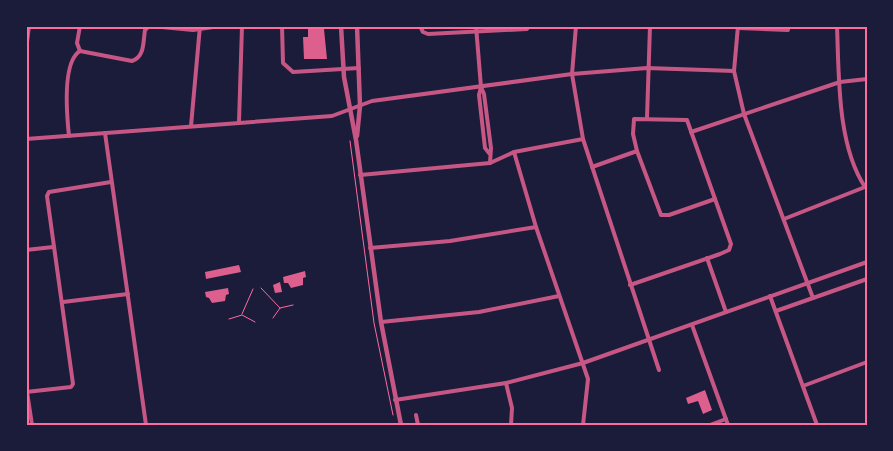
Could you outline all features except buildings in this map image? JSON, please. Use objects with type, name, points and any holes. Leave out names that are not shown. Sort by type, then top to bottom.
[{"type":"street","points":[[26,50],[29,26]]},
{"type":"street","points":[[80,26],[77,43],[80,51]]},
{"type":"street","points":[[80,51],[132,61],[141,55],[145,28],[150,26],[200,28],[220,26]]},
{"type":"street","points":[[239,122],[242,26]]},
{"type":"street","points":[[282,26],[283,63],[293,72],[359,68]]},
{"type":"street","points":[[341,26],[344,69],[356,140],[381,322],[401,425]]},
{"type":"street","points":[[356,140],[360,106],[357,26]]},
{"type":"street","points":[[420,26],[423,32],[428,34],[527,29],[529,26]]},
{"type":"street","points":[[476,26],[481,87],[484,94],[491,148],[489,153],[490,163]]},
{"type":"street","points":[[576,26],[572,74],[583,140],[659,370]]},
{"type":"street","points":[[647,118],[647,68],[650,26]]},
{"type":"street","points":[[788,26],[788,30],[738,27],[734,71],[744,114],[813,298]]},
{"type":"street","points":[[784,219],[866,187],[846,138],[836,26]]},
{"type":"street","points":[[190,126],[200,28]]},
{"type":"street","points":[[69,136],[67,91],[74,57],[80,51]]},
{"type":"street","points":[[26,139],[332,116],[372,101],[572,74],[647,68],[734,71]]},
{"type":"street","points":[[691,132],[840,82],[867,79]]},
{"type":"street","points":[[630,285],[729,250],[731,244],[715,198],[691,132],[688,122],[684,119],[637,118],[633,122],[633,134],[638,151],[661,215],[669,215],[715,198]]},
{"type":"street","points":[[105,133],[146,425]]},
{"type":"street","points":[[360,175],[490,163],[514,152],[583,140]]},
{"type":"street","points":[[592,167],[638,151]]},
{"type":"street","points":[[514,152],[536,227],[588,379],[583,425]]},
{"type":"street","points":[[27,392],[70,387],[74,384],[47,196],[50,192],[111,182]]},
{"type":"street","points":[[370,248],[450,241],[536,227]]},
{"type":"street","points":[[26,250],[53,247]]},
{"type":"street","points":[[707,258],[726,312]]},
{"type":"street","points":[[395,400],[506,383],[583,363],[867,262]]},
{"type":"street","points":[[776,311],[867,279]]},
{"type":"street","points":[[63,302],[128,294]]},
{"type":"street","points":[[381,322],[479,312],[559,296]]},
{"type":"street","points":[[770,296],[817,425]]},
{"type":"street","points":[[692,325],[728,425]]},
{"type":"street","points":[[803,386],[867,362]]},
{"type":"street","points":[[506,383],[512,408],[511,425]]},
{"type":"street","points":[[26,385],[32,425]]},
{"type":"street","points":[[416,415],[418,425]]},
{"type":"street","points":[[710,425],[726,419]]},
{"type":"path","points":[[261,288],[280,308]]},
{"type":"path","points":[[242,315],[253,289]]},
{"type":"path","points":[[273,318],[280,308],[293,305]]},
{"type":"path","points":[[229,319],[242,315],[255,322]]}]
